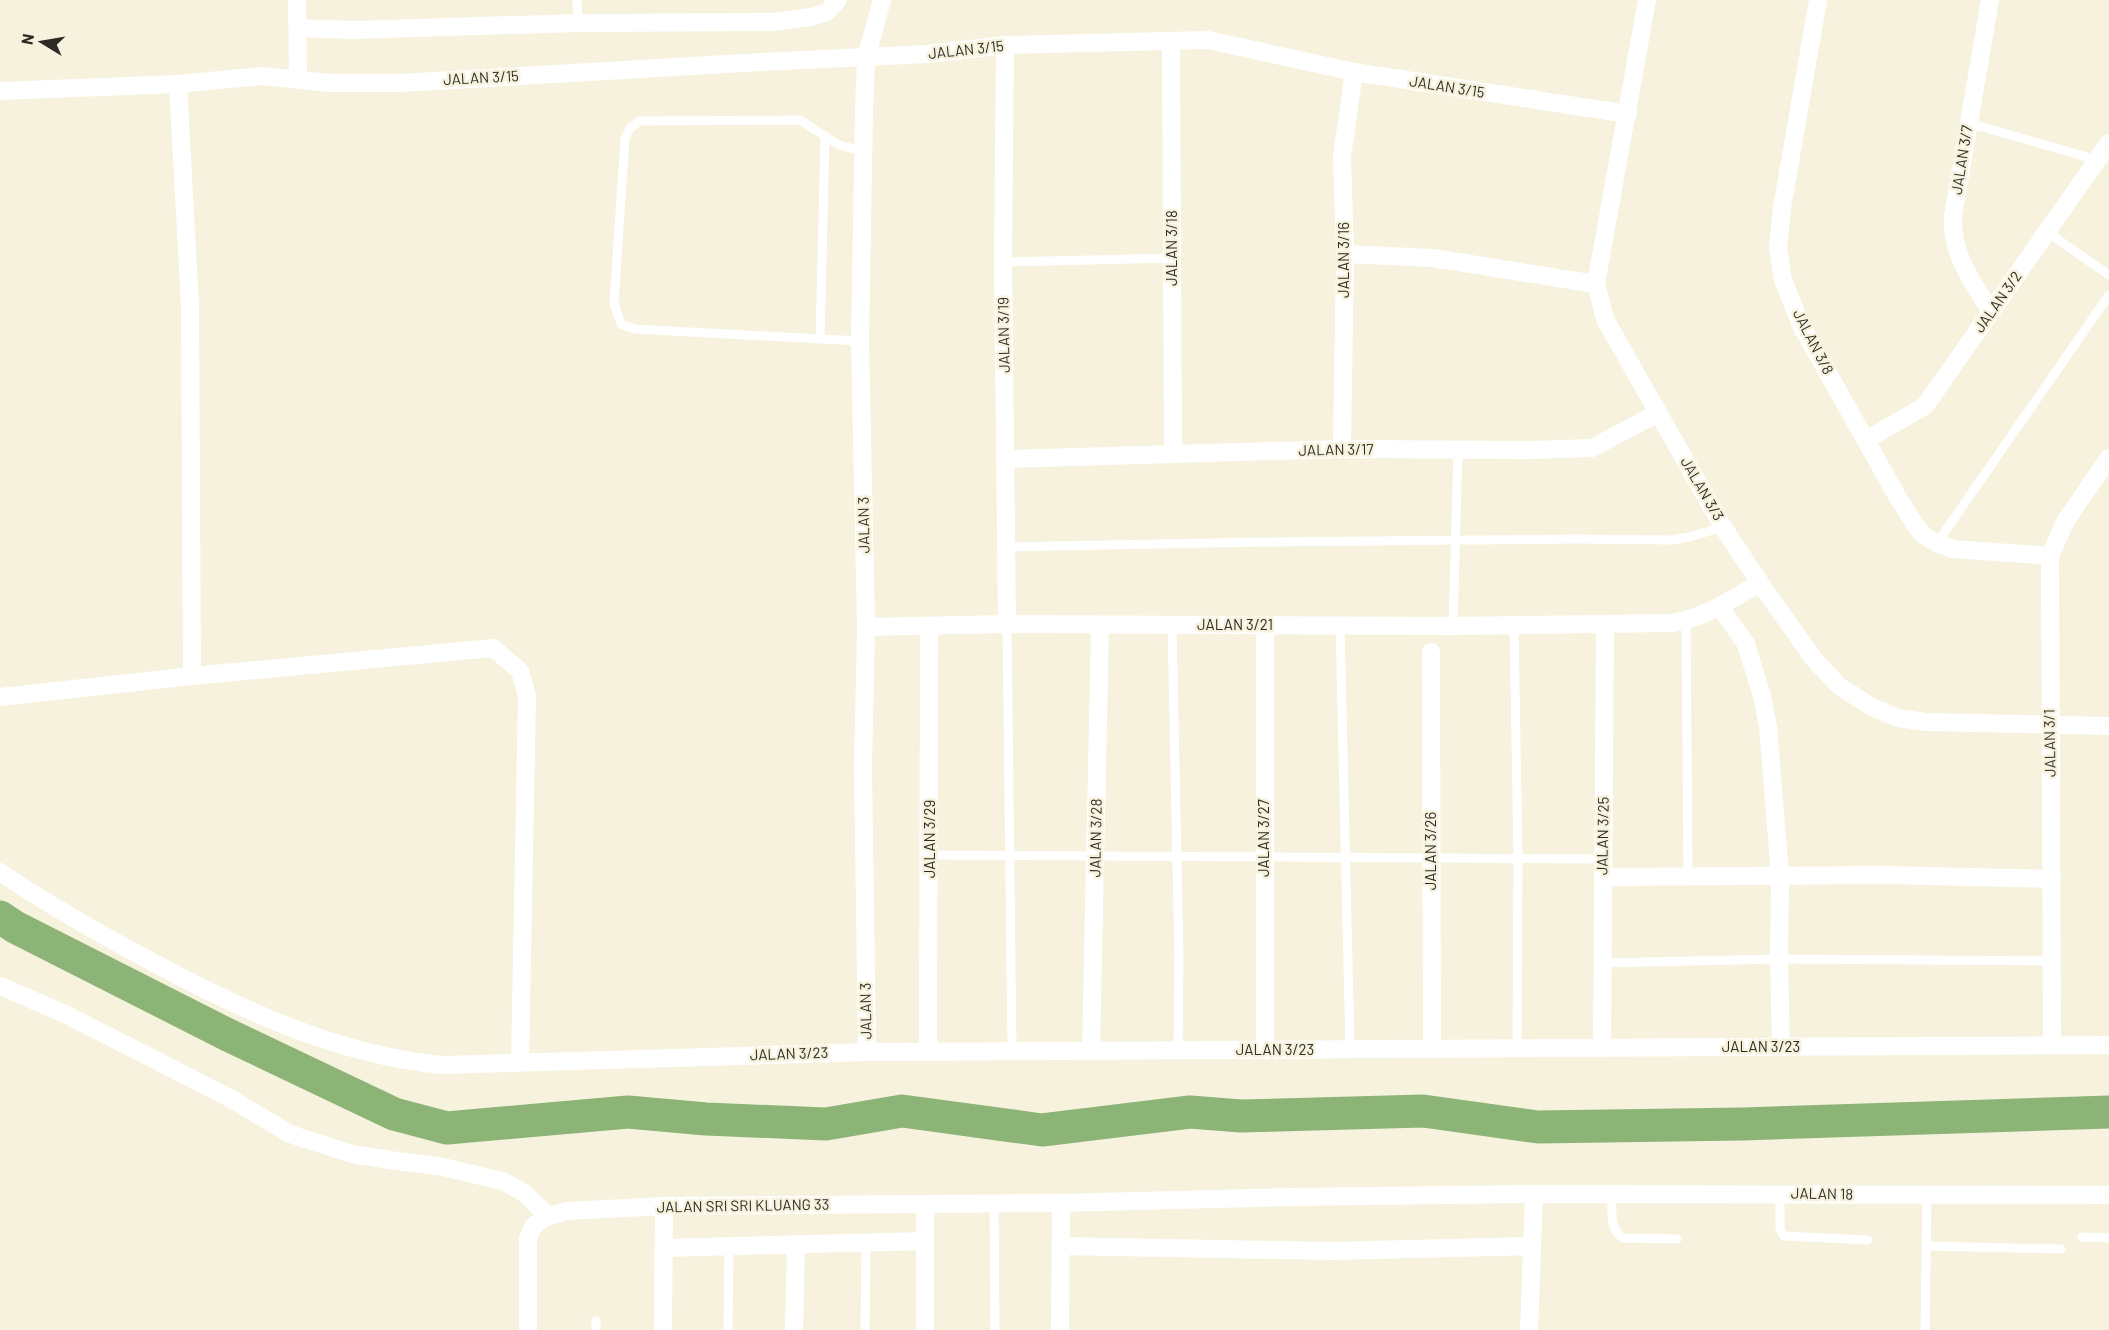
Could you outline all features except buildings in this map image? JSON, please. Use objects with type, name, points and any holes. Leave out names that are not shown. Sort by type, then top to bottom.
[{"type":"street","points":[[297,0],[298,78]]},
{"type":"street","points":[[298,28],[364,29],[578,23],[772,21],[811,17],[827,12],[838,0]]},
{"type":"street","name":"JALAN 3","points":[[867,1052],[863,768],[866,627],[860,340],[866,58],[882,0]]},
{"type":"street","name":"JALAN 3/3","points":[[1647,0],[1596,285],[1605,319],[1724,526],[1760,583],[1820,665],[1839,686],[1872,708],[1898,718],[1926,722],[2109,726]]},
{"type":"street","name":"JALAN 3/8","points":[[1818,0],[1782,207],[1778,248],[1783,280],[1802,327],[1897,496],[1923,535],[1953,549],[2050,556]]},
{"type":"street","name":"JALAN 3/7","points":[[1990,0],[1952,231],[1956,250],[1991,312]]},
{"type":"street","name":"JALAN 3/15","points":[[0,91],[178,84],[262,76],[329,83],[401,83],[866,58],[1005,45],[1208,40],[1354,72],[1628,114]]},
{"type":"street","name":"JALAN 3/18","points":[[1171,42],[1173,454]]},
{"type":"street","name":"JALAN 3/19","points":[[1005,45],[1007,624]]},
{"type":"street","name":"JALAN 3/16","points":[[1342,449],[1345,254],[1342,156],[1354,72]]},
{"type":"street","points":[[178,84],[189,306],[192,676]]},
{"type":"street","name":"JALAN 3/2","points":[[1866,440],[1925,406],[2109,143]]},
{"type":"street","points":[[1345,254],[1434,258],[1596,285]]},
{"type":"street","name":"JALAN 3/17","points":[[1005,459],[1342,449],[1592,448],[1659,413]]},
{"type":"street","name":"JALAN 3/1","points":[[2052,1045],[2050,556],[2066,520],[2109,458]]},
{"type":"street","points":[[1686,621],[1760,583]]},
{"type":"street","points":[[1719,606],[1746,644],[1762,696],[1768,726],[1780,876],[1780,1047]]},
{"type":"street","name":"JALAN 3/21","points":[[866,627],[1007,624],[1453,626],[1686,621]]},
{"type":"street","name":"JALAN 3/25","points":[[1602,1048],[1605,624]]},
{"type":"street","name":"JALAN 3/27","points":[[1264,625],[1265,1050]]},
{"type":"street","name":"JALAN 3/28","points":[[1091,1051],[1100,626]]},
{"type":"street","name":"JALAN 3/29","points":[[928,1052],[929,627]]},
{"type":"street","points":[[0,697],[192,676],[493,648],[520,670],[527,696],[520,1062]]},
{"type":"street","name":"JALAN 3/26","points":[[1431,652],[1432,1049]]},
{"type":"street","points":[[1603,868],[1688,877],[1884,875],[2052,879]]},
{"type":"street","name":"JALAN 3/23","points":[[0,872],[87,927],[200,988],[263,1018],[351,1048],[410,1062],[442,1065],[867,1052],[2109,1045]]},
{"type":"street","points":[[0,986],[65,1014],[228,1098],[290,1134],[352,1154],[439,1166],[501,1180],[523,1192],[548,1216],[533,1227],[528,1238],[528,1330]]},
{"type":"street","points":[[1529,1330],[1534,1194]]},
{"type":"street","name":"JALAN 18","points":[[1061,1203],[1534,1194],[2109,1195]]},
{"type":"street","points":[[1060,1330],[1061,1203]]},
{"type":"street","name":"JALAN SRI SRI KLUANG 33","points":[[548,1216],[567,1211],[664,1206],[1061,1203]]},
{"type":"street","points":[[925,1204],[925,1330]]},
{"type":"street","points":[[663,1330],[664,1206]]},
{"type":"street","points":[[664,1248],[925,1241]]},
{"type":"street","points":[[794,1330],[796,1244]]},
{"type":"street","points":[[1061,1246],[1333,1251],[1531,1246]]},
{"type":"lane","points":[[577,0],[578,23]]},
{"type":"lane","points":[[860,340],[634,329],[621,324],[614,303],[625,139],[630,128],[640,121],[800,120],[839,145],[863,151]]},
{"type":"lane","points":[[1968,123],[2097,160]]},
{"type":"lane","points":[[820,339],[825,137]]},
{"type":"lane","points":[[2047,232],[2109,275]]},
{"type":"lane","points":[[1004,262],[1173,258]]},
{"type":"lane","points":[[1936,543],[2109,295]]},
{"type":"lane","points":[[1453,626],[1458,450]]},
{"type":"lane","points":[[1006,547],[1454,540],[1672,540],[1724,526]]},
{"type":"lane","points":[[1686,621],[1688,877]]},
{"type":"lane","points":[[1007,624],[1012,1052]]},
{"type":"lane","points":[[1514,624],[1518,859],[1517,1049]]},
{"type":"lane","points":[[1340,625],[1350,1049]]},
{"type":"lane","points":[[1172,626],[1179,957],[1178,1051]]},
{"type":"lane","points":[[930,855],[1518,859],[1603,868]]},
{"type":"lane","points":[[1602,963],[1779,959],[2052,961]]},
{"type":"lane","points":[[1612,1194],[1613,1226],[1617,1234],[1623,1238],[1677,1239]]},
{"type":"lane","points":[[1780,1194],[1780,1229],[1784,1236],[1868,1240]]},
{"type":"lane","points":[[1925,1330],[1927,1196]]},
{"type":"lane","points":[[994,1203],[994,1330]]},
{"type":"lane","points":[[2082,1237],[2109,1238]]},
{"type":"lane","points":[[865,1330],[866,1242]]},
{"type":"lane","points":[[728,1330],[729,1246]]},
{"type":"lane","points":[[1926,1246],[2061,1249]]},
{"type":"waterway","points":[[0,917],[15,927],[228,1035],[394,1114],[447,1128],[628,1112],[706,1119],[826,1124],[902,1111],[1042,1130],[1190,1112],[1241,1116],[1423,1111],[1538,1127],[1743,1124],[2109,1112]]}]
